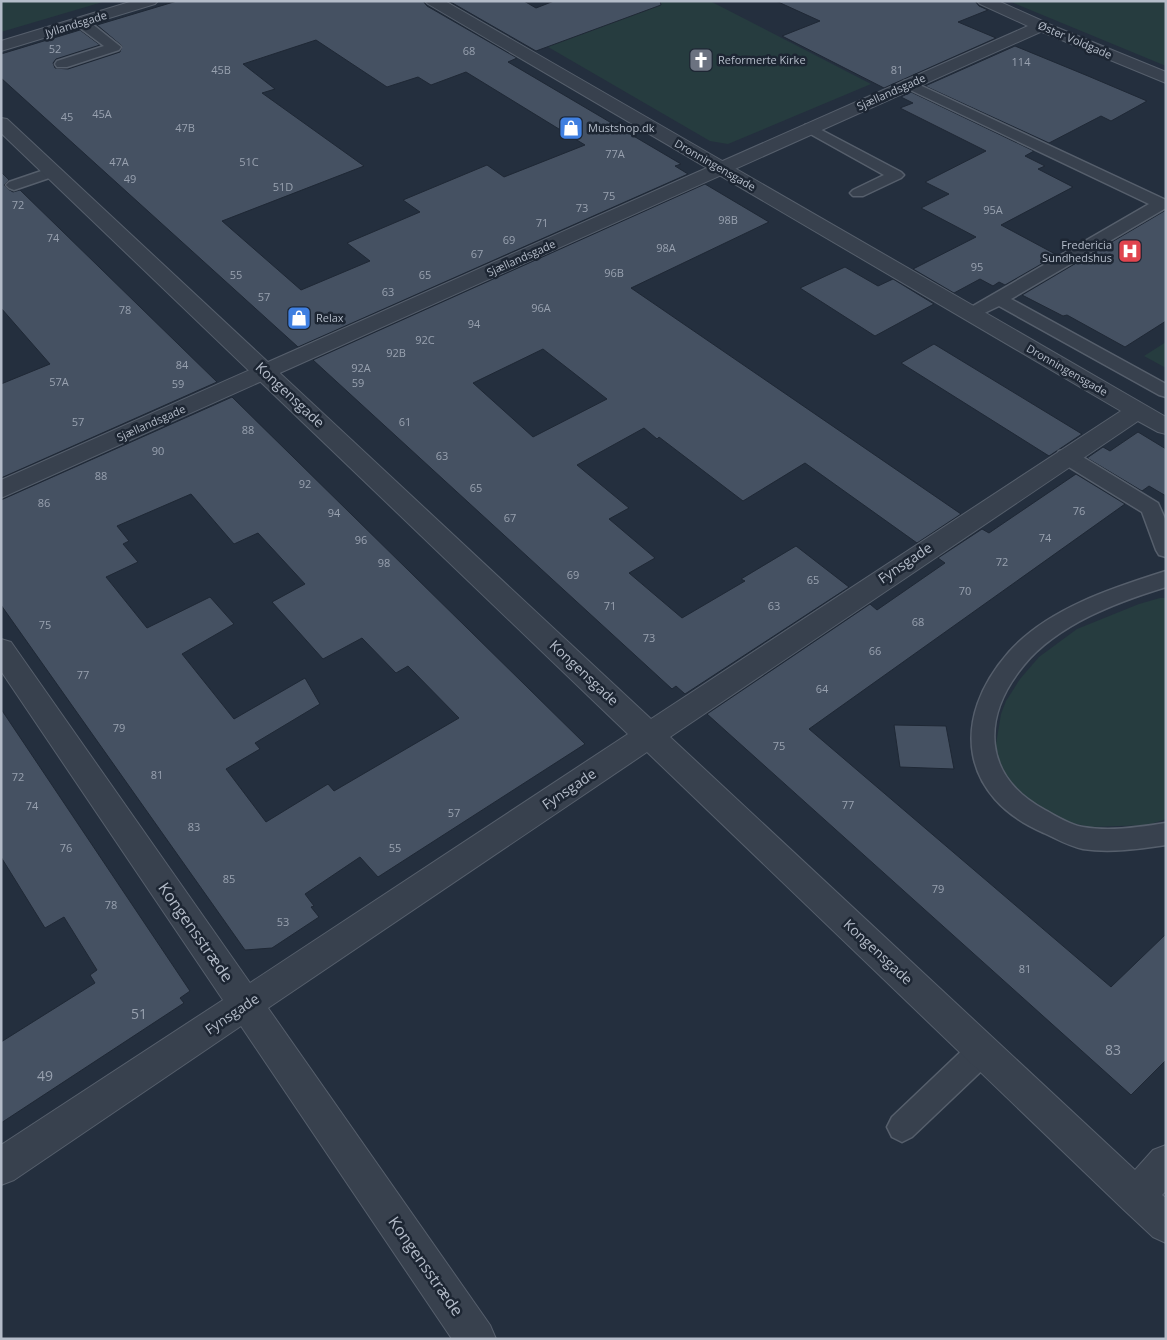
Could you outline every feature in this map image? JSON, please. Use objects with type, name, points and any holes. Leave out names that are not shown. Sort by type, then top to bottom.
[{"type":"street","name":"Jyllandsgade","points":[[1,46],[150,1]]},
{"type":"street","name":"Dronningensgade","points":[[433,1],[1166,428]]},
{"type":"street","name":"Øster Voldgade","points":[[985,1],[1166,78]]},
{"type":"street","name":"Sjællandsgade","points":[[1,490],[1041,26]]},
{"type":"street","name":"Kongensgade","points":[[1,123],[1166,1224]]},
{"type":"street","name":"Fynsgade","points":[[1,1167],[1066,456],[1137,411]]},
{"type":"street","name":"Kongensstræde","points":[[1,649],[476,1339]]},
{"type":"street","points":[[1136,1196],[1166,1163]]},
{"type":"lane","points":[[62,64],[114,47],[80,22]]},
{"type":"lane","points":[[909,84],[1161,204],[972,314]]},
{"type":"lane","points":[[810,128],[896,175],[858,193]]},
{"type":"lane","points":[[14,185],[53,172]]},
{"type":"lane","points":[[998,299],[1166,391],[1137,411]]},
{"type":"lane","points":[[1066,456],[1151,508],[1166,550]]},
{"type":"lane","points":[[1166,578],[1135,588],[1052,629],[1017,657],[1001,678],[988,705],[982,739],[984,764],[998,787],[1013,803],[1030,816],[1081,838],[1122,841],[1166,834]]},
{"type":"lane","points":[[902,1126],[982,1051]]},
{"type":"green space","points":[[1,1],[106,1],[1,32]]},
{"type":"green space","points":[[608,1],[710,1],[871,84],[728,144],[710,141],[524,33]]},
{"type":"green space","points":[[1009,1],[1166,1],[1166,66]]},
{"type":"green space","points":[[1166,342],[1166,368],[1144,356]]},
{"type":"green space","points":[[1166,598],[1166,819],[1148,825],[1092,827],[1060,821],[1016,792],[1001,773],[995,750],[1001,714],[1006,701],[1020,679],[1039,657],[1077,629],[1139,604]]},
{"type":"building","points":[[177,1],[423,1],[427,6],[517,58],[508,62],[681,164],[675,166],[688,174],[298,347],[1,78],[1,54],[80,30],[100,45],[56,59],[53,63],[55,68],[68,69],[120,52],[122,46],[97,25]],"holes":[[[316,40],[387,87],[418,77],[431,85],[466,72],[585,145],[504,177],[487,165],[403,200],[420,212],[347,243],[370,261],[301,290],[222,221],[364,166],[262,93],[275,89],[243,64]]]},
{"type":"building","points":[[449,1],[524,1],[536,8],[554,1],[660,1],[661,5],[536,51]]},
{"type":"building","points":[[776,1],[975,1],[979,6],[988,10],[958,22],[996,38],[884,88],[782,36],[820,21]]},
{"type":"building","points":[[1015,46],[1147,101],[1111,121],[1101,116],[1049,143],[925,86]]},
{"type":"building","points":[[911,92],[1034,151],[1025,156],[1045,166],[1038,169],[1073,187],[1001,225],[1057,255],[1005,285],[999,282],[993,286],[980,279],[954,293],[913,269],[976,237],[921,208],[949,194],[925,182],[986,151],[900,108],[913,103],[901,97]]},
{"type":"building","points":[[1,172],[9,180],[4,185],[8,189],[13,192],[20,190],[217,382],[1,478],[1,384],[50,364],[1,308]]},
{"type":"building","points":[[705,184],[769,222],[631,288],[961,514],[917,543],[805,463],[743,501],[659,437],[657,439],[644,428],[577,465],[629,508],[609,519],[655,558],[629,573],[682,618],[745,581],[741,579],[796,546],[849,587],[685,694],[676,686],[672,689],[313,360]],"holes":[[[543,349],[607,399],[533,437],[473,383]]]},
{"type":"building","name":"Fredericia Sundhedshus","points":[[1166,210],[1166,321],[1125,347],[1067,315],[1063,316],[1022,295]]},
{"type":"building","points":[[845,267],[878,286],[893,279],[934,304],[875,336],[800,288]]},
{"type":"building","points":[[934,344],[1082,434],[1049,456],[901,363]]},
{"type":"building","points":[[232,397],[585,744],[378,877],[360,857],[305,894],[314,906],[311,907],[319,917],[272,948],[245,950],[1,605],[1,500]],"holes":[[[191,494],[234,544],[258,533],[305,584],[272,602],[323,659],[362,638],[396,673],[408,666],[459,718],[334,791],[328,784],[266,822],[226,769],[260,749],[255,743],[320,704],[305,678],[234,719],[182,654],[234,624],[210,597],[147,628],[106,577],[138,562],[123,544],[129,541],[117,526]]]},
{"type":"building","points":[[1138,432],[1166,449],[1166,496],[1149,486],[1142,491],[1087,458],[1103,447],[1110,451]]},
{"type":"building","points":[[1076,474],[1125,504],[809,729],[1111,987],[1166,934],[1166,1060],[1131,1095],[707,714],[870,604],[877,610],[945,563],[938,558],[982,529],[989,533]]},
{"type":"building","points":[[1,709],[190,991],[180,998],[184,1003],[1,1123],[1,1042],[95,983],[90,975],[97,970],[64,917],[45,928],[1,857]]},
{"type":"building","points":[[894,725],[946,726],[954,769],[900,767]]},
{"type":"place","name":"Reformerte Kirke","points":[[701,60]]},
{"type":"place","name":"Mustshop.dk","points":[[571,128]]},
{"type":"place","name":"Fredericia Sundhedshus","points":[[1130,251]]},
{"type":"place","name":"Relax","points":[[299,318]]}]
